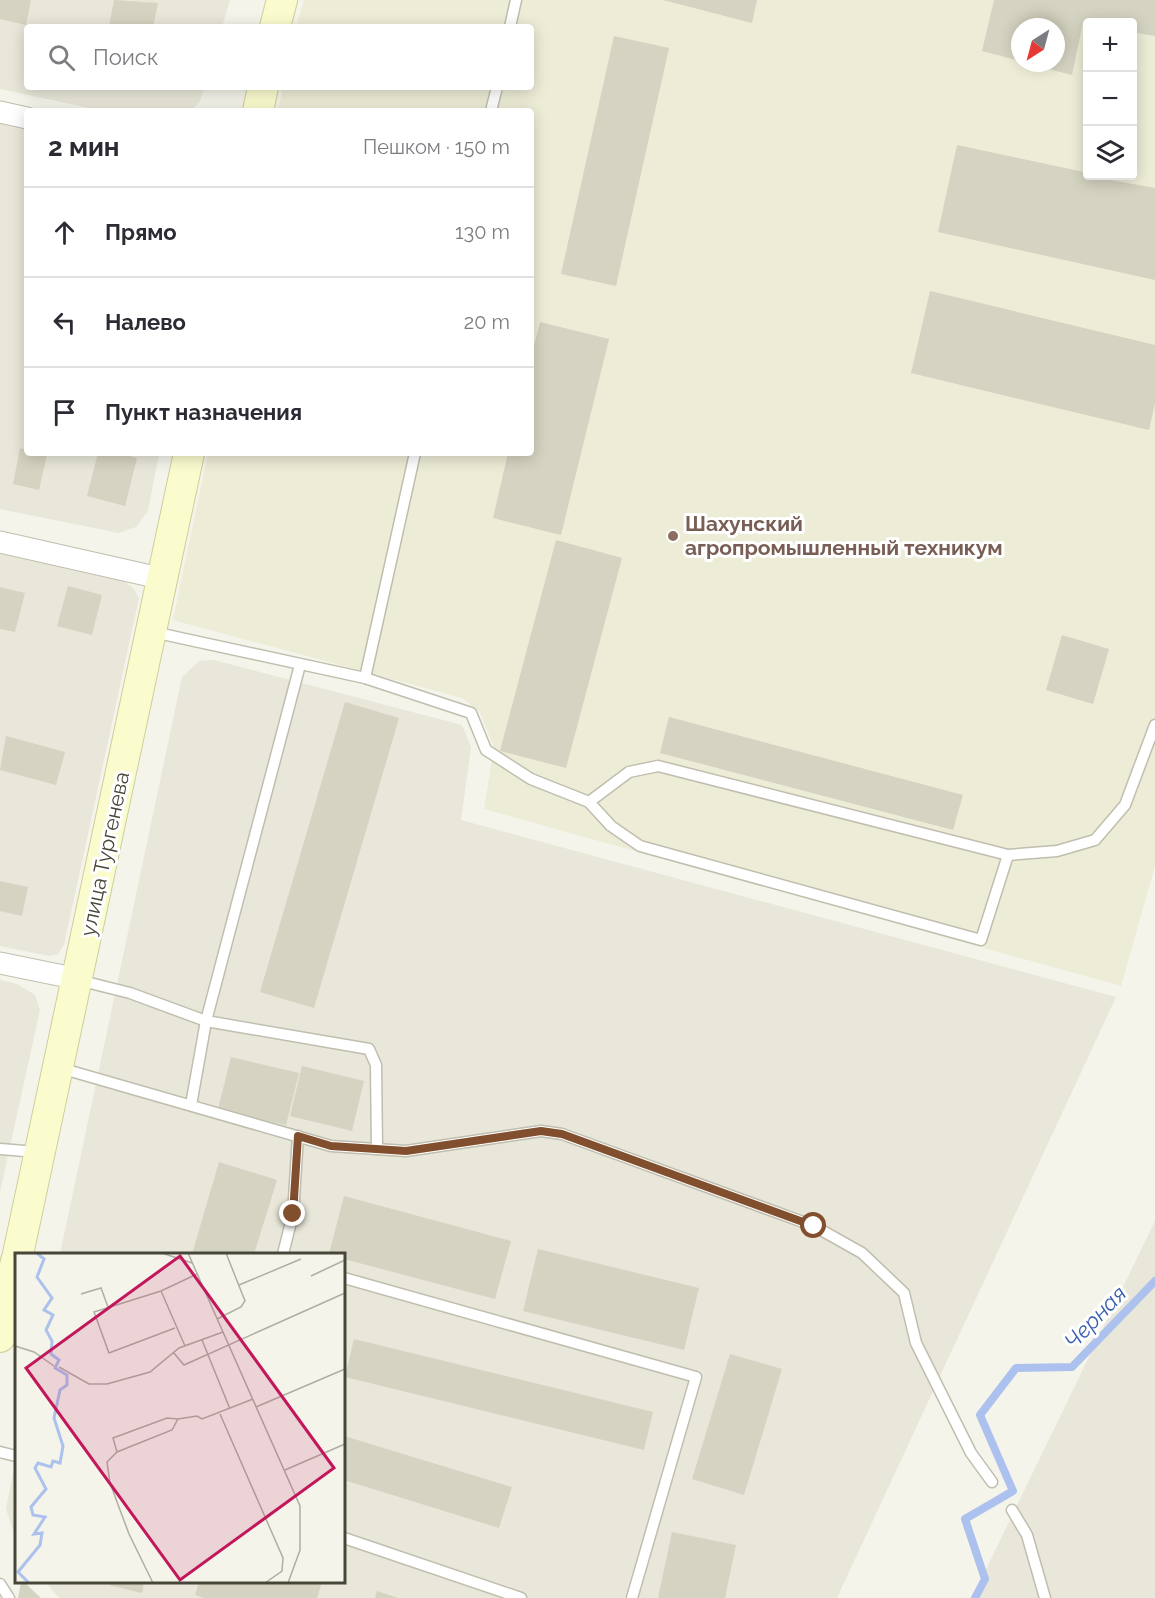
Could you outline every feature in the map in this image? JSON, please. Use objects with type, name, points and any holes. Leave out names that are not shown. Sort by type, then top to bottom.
[{"type":"street","points":[[276,24],[282,0]]},
{"type":"street","points":[[259,108],[262,90]]},
{"type":"street","points":[[0,112],[24,117]]},
{"type":"street","name":"улица Тургенева","points":[[18,1253],[153,632],[188,456]]},
{"type":"street","points":[[0,542],[164,579]]},
{"type":"street","points":[[0,963],[78,980]]},
{"type":"street","points":[[0,1337],[15,1266]]},
{"type":"lane","points":[[511,24],[516,0]]},
{"type":"lane","points":[[492,108],[496,90]]},
{"type":"lane","points":[[365,678],[414,456]]},
{"type":"lane","points":[[153,632],[365,678],[471,713],[486,750],[531,779],[589,802],[611,826],[640,846],[981,940],[1008,855]]},
{"type":"lane","points":[[191,1106],[206,1021],[300,665]]},
{"type":"lane","points":[[589,802],[629,772],[658,766],[1008,855],[1057,851],[1095,840],[1125,806],[1155,725]]},
{"type":"lane","points":[[78,980],[130,993],[206,1021],[369,1049],[376,1065],[377,1149]]},
{"type":"lane","points":[[59,1067],[331,1146],[406,1151],[541,1131],[562,1134],[814,1226],[862,1253],[904,1293],[916,1343],[970,1453],[992,1482]]},
{"type":"lane","points":[[283,1253],[293,1214],[298,1136]]},
{"type":"lane","points":[[0,1149],[40,1152]]},
{"type":"lane","points":[[345,1278],[696,1377],[632,1598]]},
{"type":"lane","points":[[0,1452],[15,1456]]},
{"type":"lane","points":[[1012,1510],[1027,1535],[1045,1598]]},
{"type":"lane","points":[[345,1538],[521,1598]]},
{"type":"lane","points":[[0,1584],[9,1598]]},
{"type":"shaded area","points":[[0,0],[230,0],[223,24],[24,24],[24,90],[203,90],[200,101],[194,108],[89,108],[0,89]]},
{"type":"shaded area","name":"Шахунский агропромышленный техникум","points":[[304,0],[1155,0],[1155,866],[1121,986],[484,809],[494,748],[480,712],[462,698],[173,620],[207,456],[534,456],[534,108],[279,108],[282,90],[534,90],[534,24],[297,24]]},
{"type":"shaded area","points":[[0,121],[24,126],[24,456],[158,456],[148,511],[136,527],[119,533],[0,509]]},
{"type":"shaded area","points":[[0,552],[123,580],[134,589],[139,598],[64,945],[58,954],[49,956],[0,946]]},
{"type":"shaded area","points":[[214,660],[462,725],[471,747],[461,820],[1116,997],[837,1598],[59,1598],[47,1583],[345,1583],[345,1253],[60,1253],[182,677],[199,661]]},
{"type":"shaded area","points":[[0,980],[17,984],[35,995],[40,1010],[0,1192]]},
{"type":"shaded area","points":[[1155,1221],[1155,1598],[972,1598]]},
{"type":"shaded area","points":[[15,1463],[15,1536],[6,1509]]},
{"type":"building","points":[[0,0],[31,0],[26,24],[0,19]]},
{"type":"building","points":[[114,0],[158,3],[154,24],[110,24]]},
{"type":"building","points":[[663,0],[757,0],[752,23]]},
{"type":"building","points":[[994,0],[1155,0],[1155,36],[1137,33],[1137,18],[1083,18],[1072,75],[1060,72],[1065,72],[1065,18],[1011,18],[1011,59],[982,51]]},
{"type":"building","points":[[614,36],[669,48],[616,286],[561,274]]},
{"type":"building","points":[[957,145],[1083,172],[1083,180],[1110,180],[1155,188],[1155,280],[938,232]]},
{"type":"building","points":[[930,291],[1155,345],[1155,403],[1149,430],[911,373]]},
{"type":"building","points":[[540,322],[609,339],[561,535],[493,518],[507,456],[534,456],[534,346]]},
{"type":"building","points":[[20,448],[24,449],[24,456],[47,456],[39,490],[13,484]]},
{"type":"building","points":[[97,456],[137,458],[125,506],[87,496]]},
{"type":"building","points":[[556,540],[622,558],[566,768],[500,751]]},
{"type":"building","points":[[68,586],[102,595],[92,635],[57,626]]},
{"type":"building","points":[[0,587],[25,593],[15,632],[0,629]]},
{"type":"building","points":[[1062,635],[1109,649],[1093,704],[1046,690]]},
{"type":"building","points":[[345,702],[399,718],[314,1008],[260,992]]},
{"type":"building","points":[[669,717],[963,795],[953,830],[660,753]]},
{"type":"building","points":[[6,736],[65,752],[56,785],[0,770]]},
{"type":"building","points":[[0,881],[28,887],[22,916],[0,911]]},
{"type":"building","points":[[231,1057],[299,1073],[286,1125],[218,1109]]},
{"type":"building","points":[[302,1066],[364,1081],[352,1131],[290,1116]]},
{"type":"building","points":[[219,1162],[277,1180],[254,1253],[192,1253]]},
{"type":"building","points":[[344,1196],[511,1241],[495,1299],[345,1259],[345,1253],[329,1253]]},
{"type":"building","points":[[538,1249],[699,1288],[684,1350],[523,1311]]},
{"type":"building","points":[[354,1339],[653,1412],[644,1450],[345,1377]]},
{"type":"building","points":[[730,1354],[782,1369],[744,1495],[692,1479]]},
{"type":"building","points":[[345,1436],[512,1487],[499,1528],[345,1480]]},
{"type":"building","points":[[672,1532],[736,1545],[725,1598],[658,1598]]},
{"type":"building","points":[[21,1583],[25,1583],[41,1598],[18,1598]]},
{"type":"building","points":[[110,1583],[144,1583],[142,1593],[109,1585]]},
{"type":"building","points":[[199,1583],[322,1583],[317,1598],[204,1598],[195,1595]]},
{"type":"building","points":[[377,1591],[398,1598],[375,1598]]},
{"type":"waterway","name":"Черная","points":[[975,1598],[985,1579],[965,1519],[1013,1491],[980,1415],[1016,1368],[1072,1367],[1155,1281]]},
{"type":"place","name":"Шахунский агропромышленный техникум","points":[[673,536]]},
{"type":"route","points":[[293,1214],[298,1136],[331,1146],[406,1151],[541,1131],[562,1134],[814,1226]]}]
